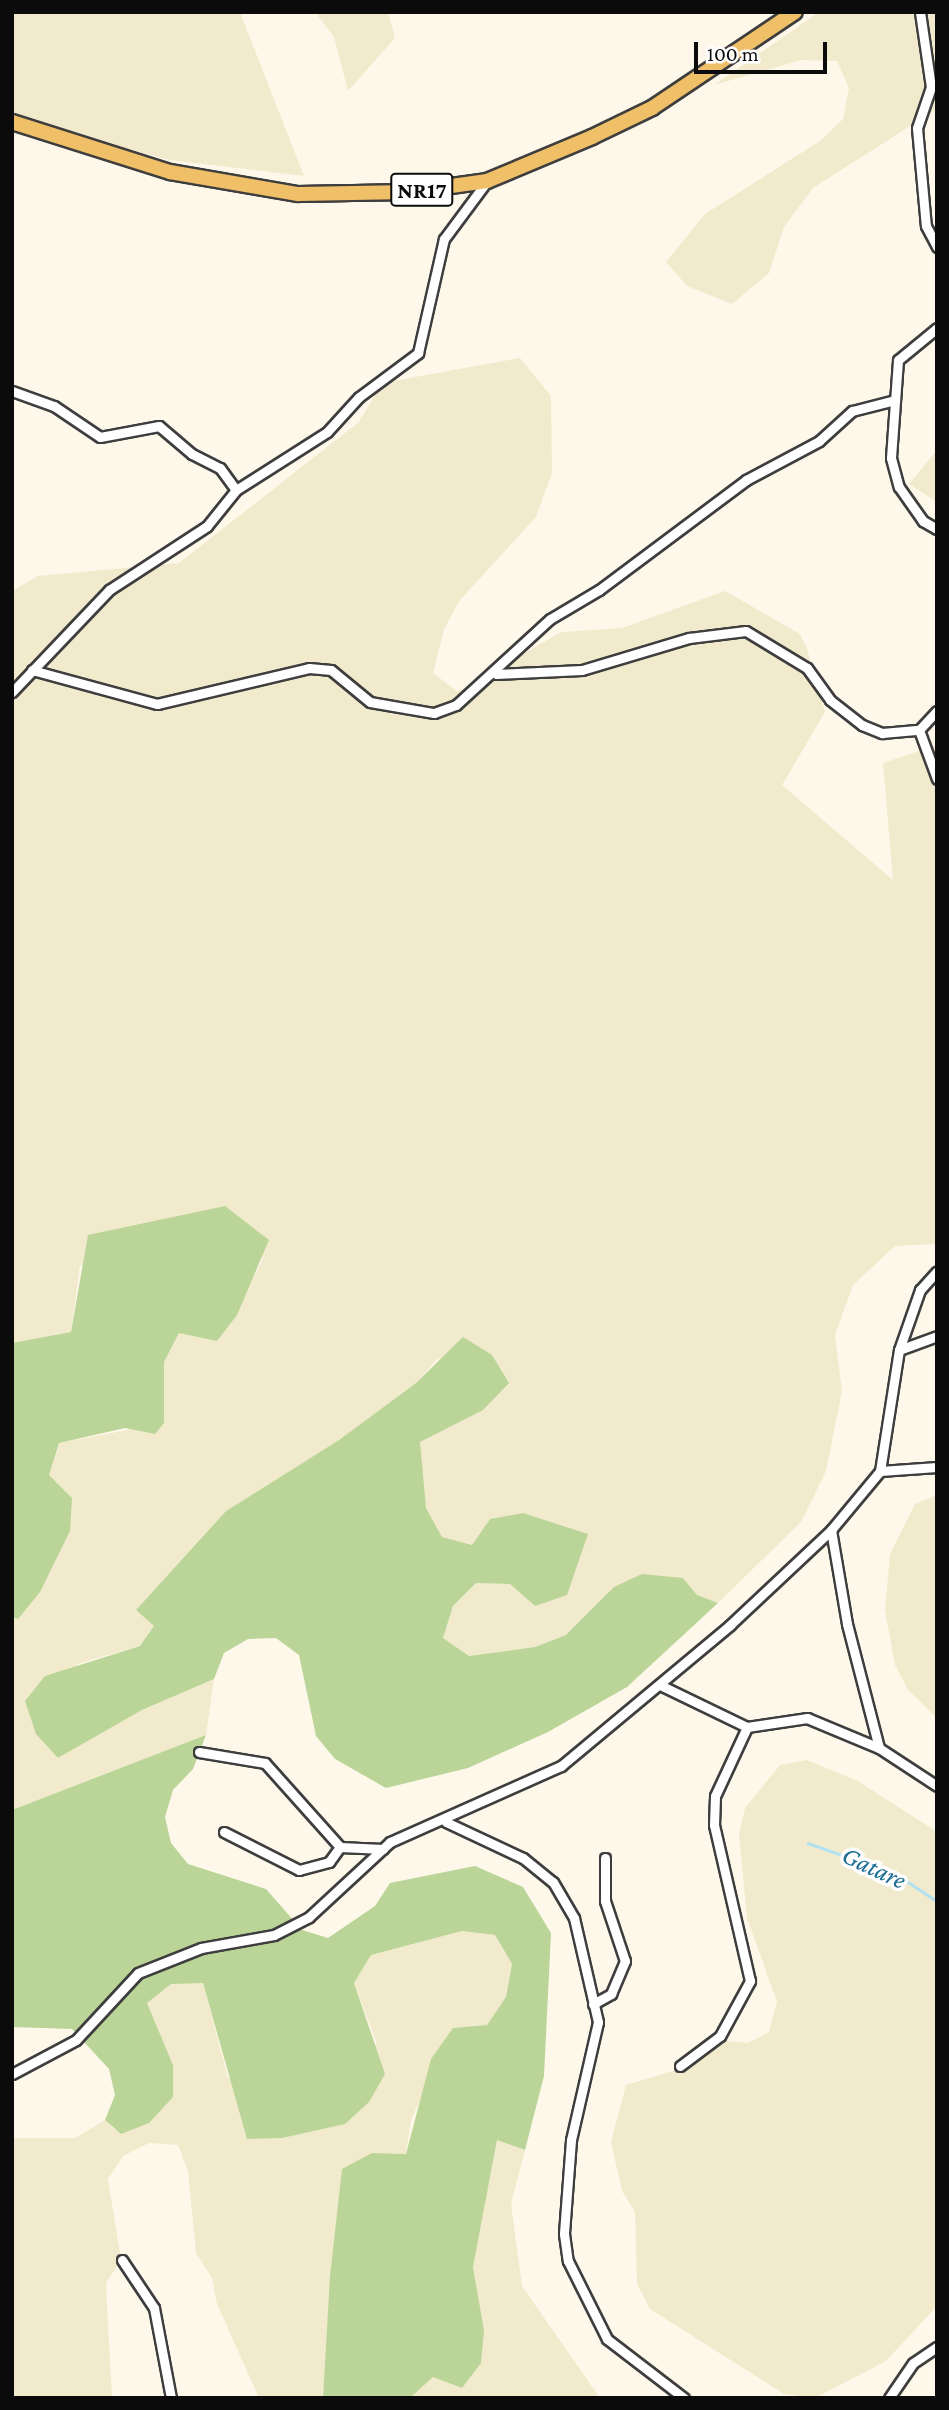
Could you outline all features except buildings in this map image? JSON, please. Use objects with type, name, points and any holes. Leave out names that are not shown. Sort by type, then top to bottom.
[{"type":"main road","name":"NR17","points":[[12,122],[170,172],[298,194],[408,192],[487,181],[652,108],[795,12]]},
{"type":"street","points":[[920,12],[931,76],[917,128],[926,226],[937,247]]},
{"type":"street","points":[[12,692],[109,590],[206,526],[236,490],[327,432],[359,397],[418,353],[444,239],[487,181]]},
{"type":"street","points":[[937,328],[902,353],[895,400],[892,471],[923,521],[937,529]]},
{"type":"street","points":[[12,391],[54,406],[100,437],[159,426],[192,454],[220,468],[236,490]]},
{"type":"street","points":[[32,670],[157,704],[309,668],[331,670],[370,702],[434,713],[496,674],[550,619],[599,590],[746,480],[819,441],[852,411],[895,400]]},
{"type":"street","points":[[496,674],[582,670],[689,638],[746,631],[807,668],[830,699],[862,725],[882,733],[919,730],[937,711]]},
{"type":"street","points":[[919,730],[937,779]]},
{"type":"street","points":[[12,2074],[76,2040],[138,1973],[201,1948],[274,1935],[309,1917],[383,1849],[446,1822],[582,1753],[831,1530],[880,1472],[899,1350],[920,1290],[937,1272]]},
{"type":"street","points":[[899,1350],[937,1336]]},
{"type":"street","points":[[880,1472],[937,1468]]},
{"type":"street","points":[[831,1530],[847,1624],[879,1748]]},
{"type":"street","points":[[660,1685],[747,1727],[807,1718],[879,1748],[937,1786]]},
{"type":"street","points":[[680,2066],[720,2036],[750,1981],[714,1825],[715,1796],[747,1727]]},
{"type":"street","points":[[200,1752],[265,1763],[340,1847],[383,1849]]},
{"type":"street","points":[[446,1822],[499,1843],[561,1892],[574,1918],[598,2022],[571,2140],[564,2234],[568,2261],[607,2339],[684,2398]]},
{"type":"street","points":[[224,1832],[299,1870],[329,1862],[340,1847]]},
{"type":"street","points":[[593,2004],[611,1994],[625,1961],[605,1901],[605,1858]]},
{"type":"street","points":[[122,2260],[154,2308],[171,2398]]},
{"type":"street","points":[[889,2398],[913,2363],[937,2347]]},
{"type":"shaded area","points":[[12,12],[240,12],[304,176],[170,160],[12,119]]},
{"type":"shaded area","points":[[315,12],[388,12],[395,38],[348,91],[334,37]]},
{"type":"shaded area","points":[[819,12],[937,12],[937,109],[813,188],[784,227],[769,273],[732,304],[687,286],[666,262],[705,214],[820,141],[843,119],[849,88],[837,61],[801,60],[714,85]]},
{"type":"shaded area","points":[[520,358],[551,396],[552,473],[536,517],[460,600],[444,629],[433,673],[458,692],[561,632],[622,628],[725,591],[800,634],[807,649],[825,712],[782,785],[893,880],[883,763],[937,745],[937,1244],[895,1246],[853,1285],[835,1335],[842,1391],[826,1471],[801,1522],[718,1603],[697,1595],[683,1578],[590,1612],[566,1635],[535,1647],[469,1656],[443,1638],[453,1606],[476,1583],[510,1584],[535,1606],[587,1534],[523,1513],[490,1519],[472,1545],[442,1538],[426,1508],[420,1442],[450,1426],[439,1357],[416,1383],[339,1440],[226,1511],[136,1610],[155,1626],[140,1646],[77,1664],[58,1758],[142,1710],[214,1679],[206,1735],[12,1810],[12,1617],[18,1619],[72,1498],[49,1475],[59,1443],[164,1423],[164,1362],[179,1333],[249,1285],[264,1257],[80,1265],[71,1332],[12,1343],[12,591],[38,576],[179,563],[359,422],[382,383]]},
{"type":"shaded area","points":[[937,450],[937,502],[909,484]]},
{"type":"shaded area","points":[[937,1495],[937,1718],[908,1690],[895,1665],[885,1610],[890,1554],[915,1504]]},
{"type":"shaded area","points":[[807,1760],[858,1781],[937,1832],[937,2306],[886,2361],[815,2398],[784,2394],[650,2309],[637,2284],[635,2212],[622,2191],[611,2142],[626,2085],[680,2069],[725,2041],[748,2043],[769,2032],[777,2002],[747,1918],[739,1835],[745,1808],[780,1765]]},
{"type":"shaded area","points":[[462,1931],[495,1935],[512,1964],[506,1997],[487,2025],[453,2028],[411,2120],[406,2154],[372,2153],[336,2243],[323,2398],[259,2398],[217,2304],[212,2278],[196,2253],[188,2171],[178,2145],[149,2143],[123,2156],[108,2179],[121,2260],[106,2283],[112,2398],[12,2398],[12,2138],[75,2138],[105,2120],[115,2130],[173,2097],[173,2065],[147,2003],[171,1983],[203,1983],[228,2078],[377,2044],[354,1983],[371,1955]]},
{"type":"shaded area","points":[[497,2140],[525,2150],[511,2204],[522,2286],[600,2398],[410,2398],[484,2330],[473,2267]]},
{"type":"green space","points":[[225,1206],[269,1240],[237,1315],[217,1341],[179,1333],[164,1362],[164,1423],[155,1434],[125,1428],[59,1443],[49,1475],[72,1498],[70,1531],[40,1592],[18,1619],[12,1617],[12,1343],[71,1332],[88,1235]]},
{"type":"green space","points":[[463,1337],[492,1355],[509,1383],[483,1410],[420,1442],[426,1508],[442,1537],[472,1545],[490,1519],[523,1513],[588,1534],[567,1595],[535,1606],[510,1584],[476,1583],[453,1606],[443,1638],[469,1656],[535,1647],[566,1635],[614,1587],[642,1574],[683,1578],[697,1595],[718,1603],[627,1687],[548,1732],[468,1768],[386,1788],[335,1759],[316,1736],[299,1655],[276,1638],[248,1639],[224,1653],[214,1679],[142,1710],[58,1758],[36,1734],[25,1701],[45,1676],[140,1646],[154,1626],[136,1610],[226,1511],[339,1440],[416,1383]]},
{"type":"green space","points":[[206,1735],[193,1769],[173,1790],[165,1817],[171,1843],[188,1864],[266,1889],[302,1930],[328,1938],[375,1906],[390,1883],[475,1866],[523,1887],[551,1933],[544,2076],[525,2150],[497,2140],[473,2267],[484,2330],[481,2363],[462,2388],[433,2377],[410,2398],[323,2398],[330,2276],[342,2169],[372,2153],[406,2154],[431,2059],[453,2028],[487,2025],[506,1997],[512,1964],[495,1935],[462,1931],[371,1955],[354,1983],[385,2074],[369,2102],[345,2124],[282,2138],[247,2139],[203,1983],[171,1984],[147,2003],[173,2065],[173,2097],[149,2123],[121,2134],[105,2120],[115,2095],[109,2069],[72,2029],[12,2027],[12,1810]]},
{"type":"waterway","name":"Gatare","points":[[808,1843],[896,1874],[937,1901]]}]
